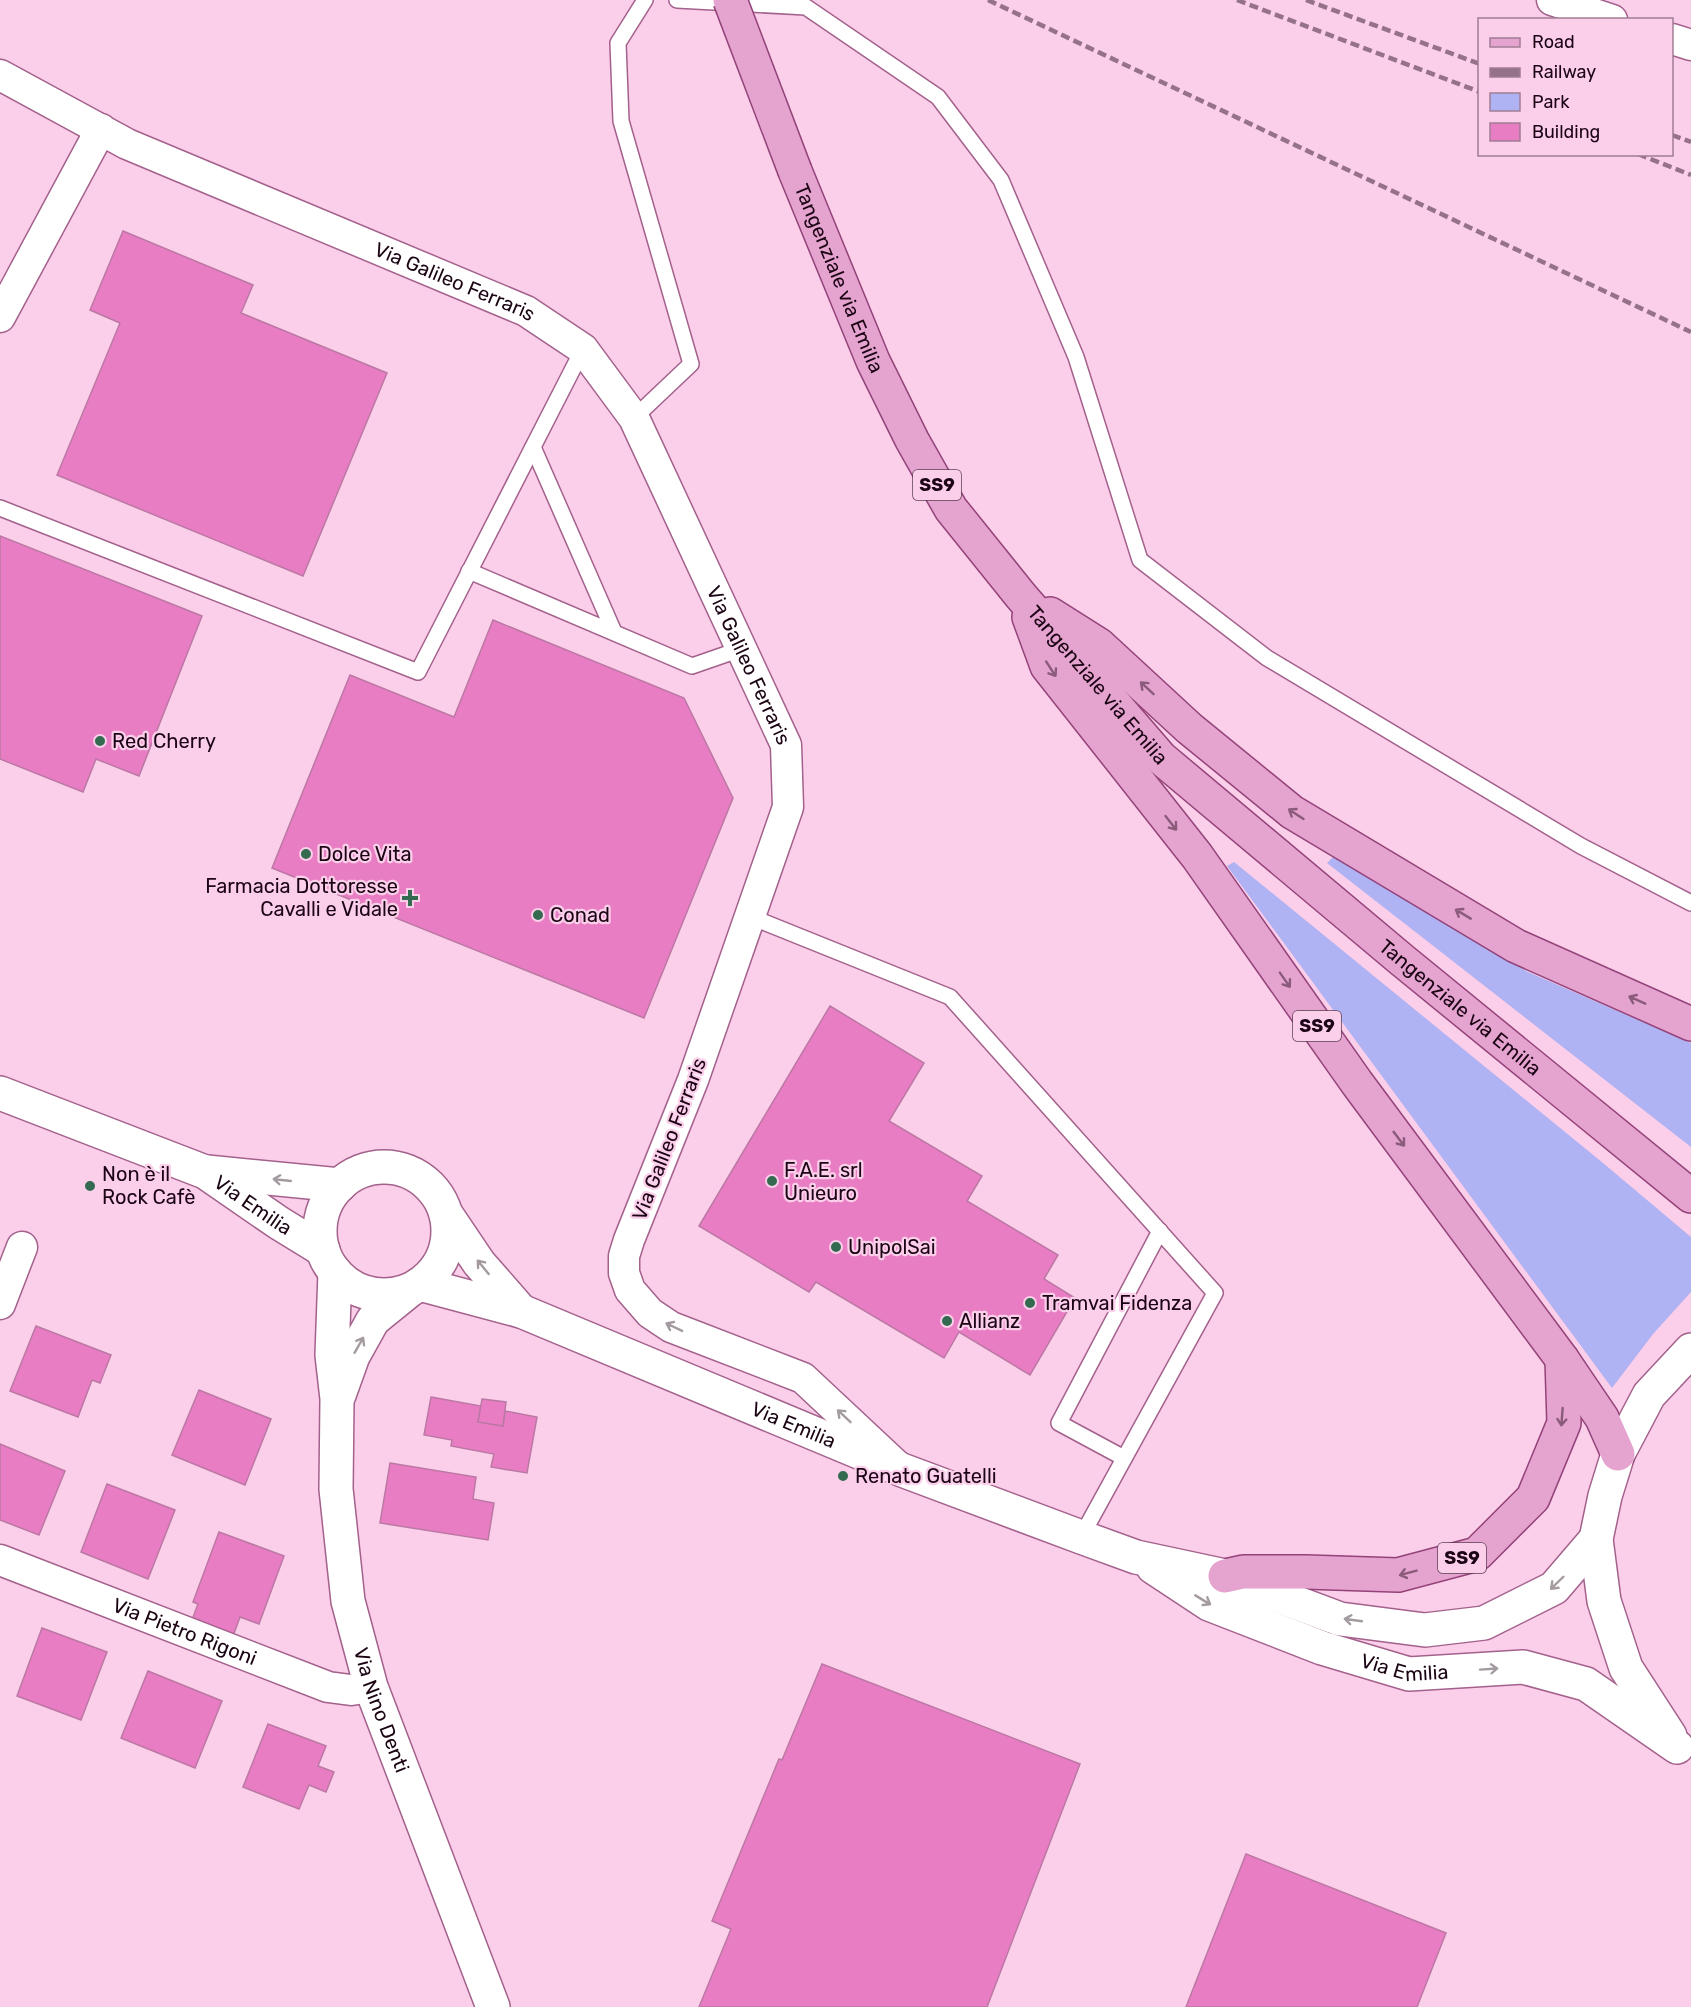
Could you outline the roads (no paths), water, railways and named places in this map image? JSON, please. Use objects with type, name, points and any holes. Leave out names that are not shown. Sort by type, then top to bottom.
[{"type":"main road","name":"Tangenziale via Emilia","points":[[730,0],[795,171],[873,361],[912,440],[951,509],[1021,596],[1161,758],[1402,960],[1691,1196]]},
{"type":"main road","name":"SS9","points":[[1021,596],[1099,645],[1189,728],[1292,812],[1516,946],[1691,1024]]},
{"type":"main road","name":"SS9","points":[[1021,596],[1047,666],[1197,855],[1358,1083],[1562,1359],[1602,1418],[1618,1454]]},
{"type":"main road","name":"SS9","points":[[0,1093],[205,1172]]},
{"type":"main road","name":"SS9","points":[[381,1167],[400,1168],[418,1176],[432,1188],[441,1200],[446,1214],[448,1233],[445,1253],[435,1271],[415,1287],[391,1294],[370,1293],[351,1285],[329,1261],[320,1232],[322,1215],[329,1198],[340,1185],[352,1175],[381,1167]]},
{"type":"main road","name":"Via Emilia","points":[[205,1172],[340,1185]]},
{"type":"main road","name":"Via Emilia","points":[[205,1172],[329,1261]]},
{"type":"main road","name":"Via Emilia","points":[[446,1214],[479,1263],[521,1311]]},
{"type":"main road","name":"Via Nino Denti","points":[[329,1261],[332,1355],[338,1399],[336,1489],[348,1601],[371,1687],[493,2007]]},
{"type":"main road","name":"Via Emilia","points":[[415,1287],[521,1311],[902,1470],[1136,1557],[1225,1576],[1340,1619],[1425,1630],[1484,1623],[1554,1588],[1596,1539]]},
{"type":"main road","name":"Via Nino Denti","points":[[338,1399],[353,1356],[374,1320],[415,1287]]},
{"type":"main road","name":"Via Emilia","points":[[1684,1756],[1626,1668],[1604,1601],[1596,1539],[1605,1496],[1618,1454],[1649,1395],[1691,1350]]},
{"type":"main road","name":"SS9","points":[[1225,1576],[1243,1572],[1398,1575],[1478,1554],[1533,1498],[1564,1423],[1562,1359]]},
{"type":"main road","name":"Via Emilia","points":[[1136,1557],[1209,1604],[1322,1648],[1409,1674],[1522,1667],[1586,1684],[1684,1756]]},
{"type":"street","points":[[1552,0],[1606,18]]},
{"type":"street","points":[[1673,40],[1691,45]]},
{"type":"street","name":"Via Galileo Ferraris","points":[[0,75],[127,144],[526,310],[583,349],[634,418],[786,745],[789,807],[699,1062],[629,1239],[624,1256],[624,1273],[630,1290],[650,1313],[671,1327],[803,1378],[902,1470]]},
{"type":"street","points":[[0,317],[101,129]]},
{"type":"street","points":[[0,1304],[22,1247]]},
{"type":"street","name":"Via Pietro Rigoni","points":[[0,1560],[328,1687],[351,1690],[371,1687]]},
{"type":"lane","points":[[634,418],[691,364],[621,121],[618,43],[645,0]]},
{"type":"lane","points":[[677,0],[806,7],[938,97],[1001,180],[1076,357],[1140,560],[1267,658],[1581,846],[1691,903]]},
{"type":"lane","points":[[0,508],[418,672],[583,349]]},
{"type":"lane","points":[[532,447],[614,632]]},
{"type":"lane","points":[[470,571],[692,666],[741,649]]},
{"type":"lane","points":[[751,917],[950,997],[1215,1293],[1081,1537]]},
{"type":"lane","points":[[1124,1458],[1059,1423],[1160,1231]]},
{"type":"railway","points":[[988,0],[1691,332]]},
{"type":"railway","points":[[1237,0],[1478,91]]},
{"type":"railway","points":[[1306,0],[1478,63]]},
{"type":"railway","points":[[1673,135],[1691,142]]},
{"type":"railway","points":[[1643,156],[1691,175]]},
{"type":"place","name":"Red Cherry","points":[[100,741]]},
{"type":"place","name":"Dolce Vita","points":[[306,854]]},
{"type":"place","name":"Farmacia Dottoresse Cavalli e Vidale","points":[[410,898]]},
{"type":"place","name":"Conad","points":[[538,915]]},
{"type":"place","name":"F.A.E. srl Unieuro","points":[[772,1181]]},
{"type":"place","name":"Non è il Rock Cafè","points":[[90,1186]]},
{"type":"place","name":"UnipolSai","points":[[836,1247]]},
{"type":"place","name":"Tramvai Fidenza","points":[[1030,1303]]},
{"type":"place","name":"Allianz","points":[[947,1321]]},
{"type":"place","name":"Renato Guatelli","points":[[843,1476]]}]
